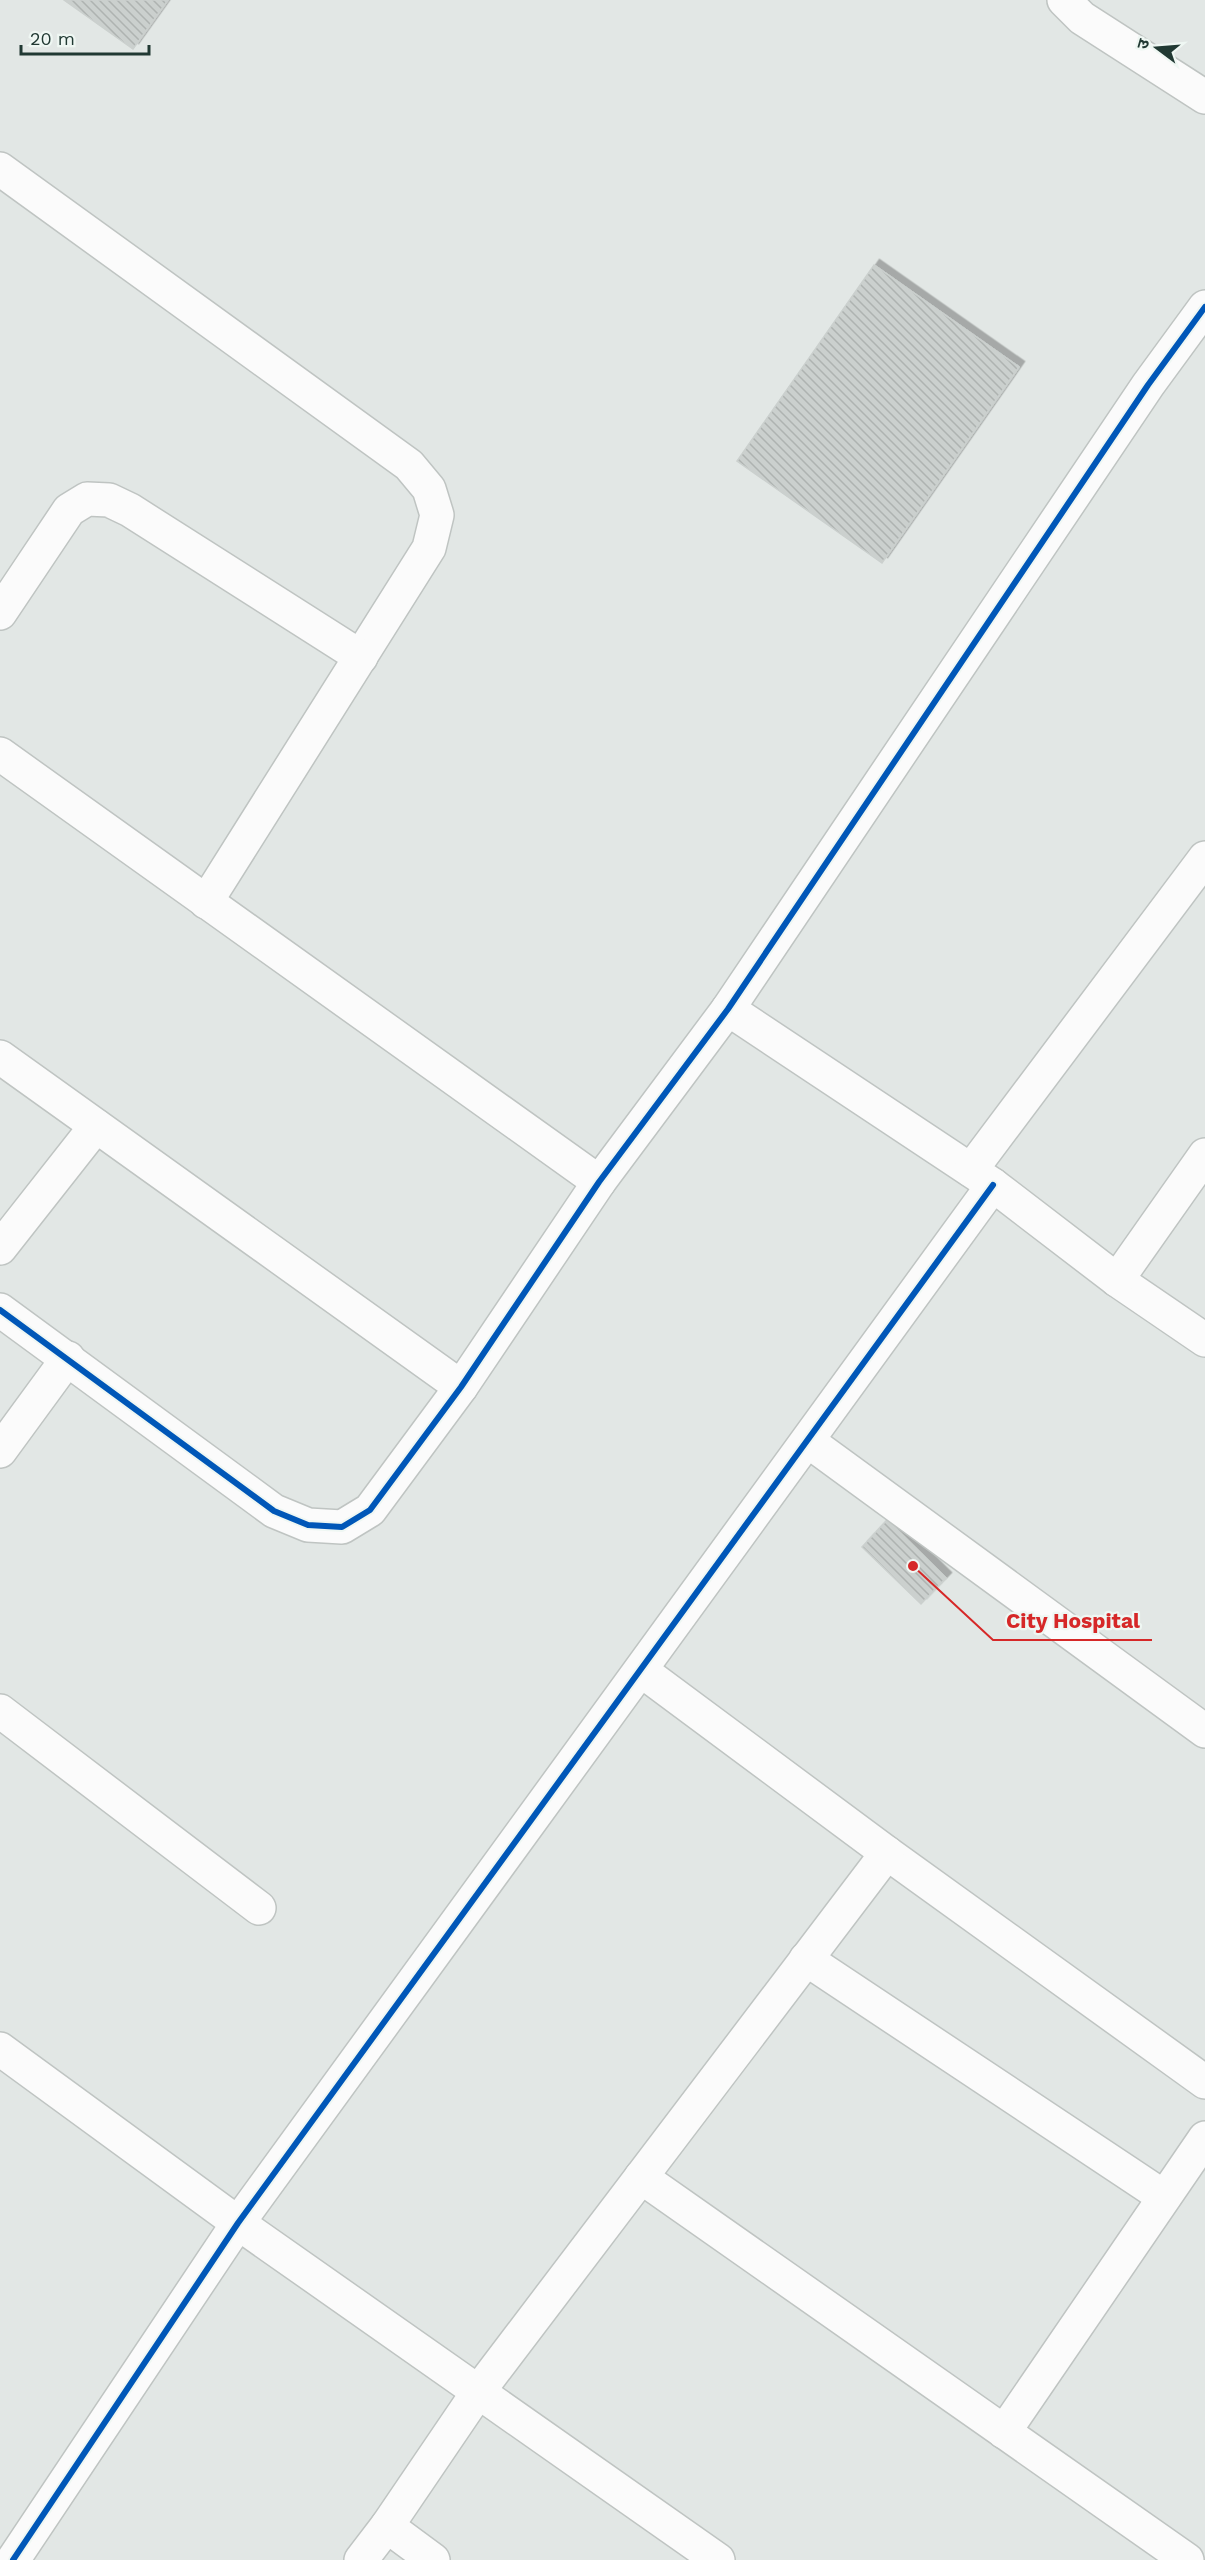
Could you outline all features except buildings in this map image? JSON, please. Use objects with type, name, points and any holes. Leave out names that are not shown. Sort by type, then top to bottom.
[{"type":"street","points":[[1064,0],[1082,18],[1205,97]]},
{"type":"street","points":[[0,169],[409,465],[429,489],[437,515],[429,548],[206,902]]},
{"type":"street","points":[[0,1310],[274,1511],[308,1525],[342,1527],[370,1510],[461,1387],[599,1182],[728,1009],[1148,385],[1205,307]]},
{"type":"street","points":[[0,613],[69,510],[87,499],[109,500],[130,510],[361,657]]},
{"type":"street","points":[[0,754],[599,1182]]},
{"type":"street","points":[[17,2551],[238,2223],[808,1441],[982,1178],[1205,858]]},
{"type":"street","points":[[728,1009],[982,1178],[1117,1281],[1205,1340]]},
{"type":"street","points":[[0,1057],[461,1387]]},
{"type":"street","points":[[0,1248],[96,1126]]},
{"type":"street","points":[[1117,1281],[1205,1155]]},
{"type":"street","points":[[0,1451],[68,1358]]},
{"type":"street","points":[[808,1441],[1205,1731]]},
{"type":"street","points":[[642,1671],[887,1853],[1205,2082]]},
{"type":"street","points":[[0,1711],[259,1908]]},
{"type":"street","points":[[361,2560],[387,2526],[478,2392],[887,1853]]},
{"type":"street","points":[[806,1959],[1164,2197]]},
{"type":"street","points":[[0,2049],[238,2223],[718,2560]]},
{"type":"street","points":[[1004,2432],[1205,2138]]},
{"type":"street","points":[[641,2177],[1187,2560]]},
{"type":"street","points":[[387,2526],[434,2560]]},
{"type":"cycle path","points":[[0,1310],[274,1511],[308,1525],[342,1527],[370,1510],[461,1387],[599,1182],[728,1009],[1148,385],[1205,307]]},
{"type":"cycle path","points":[[13,2560],[238,2223],[993,1185]]},
{"type":"place","name":"City Hospital","points":[[913,1566]]}]
